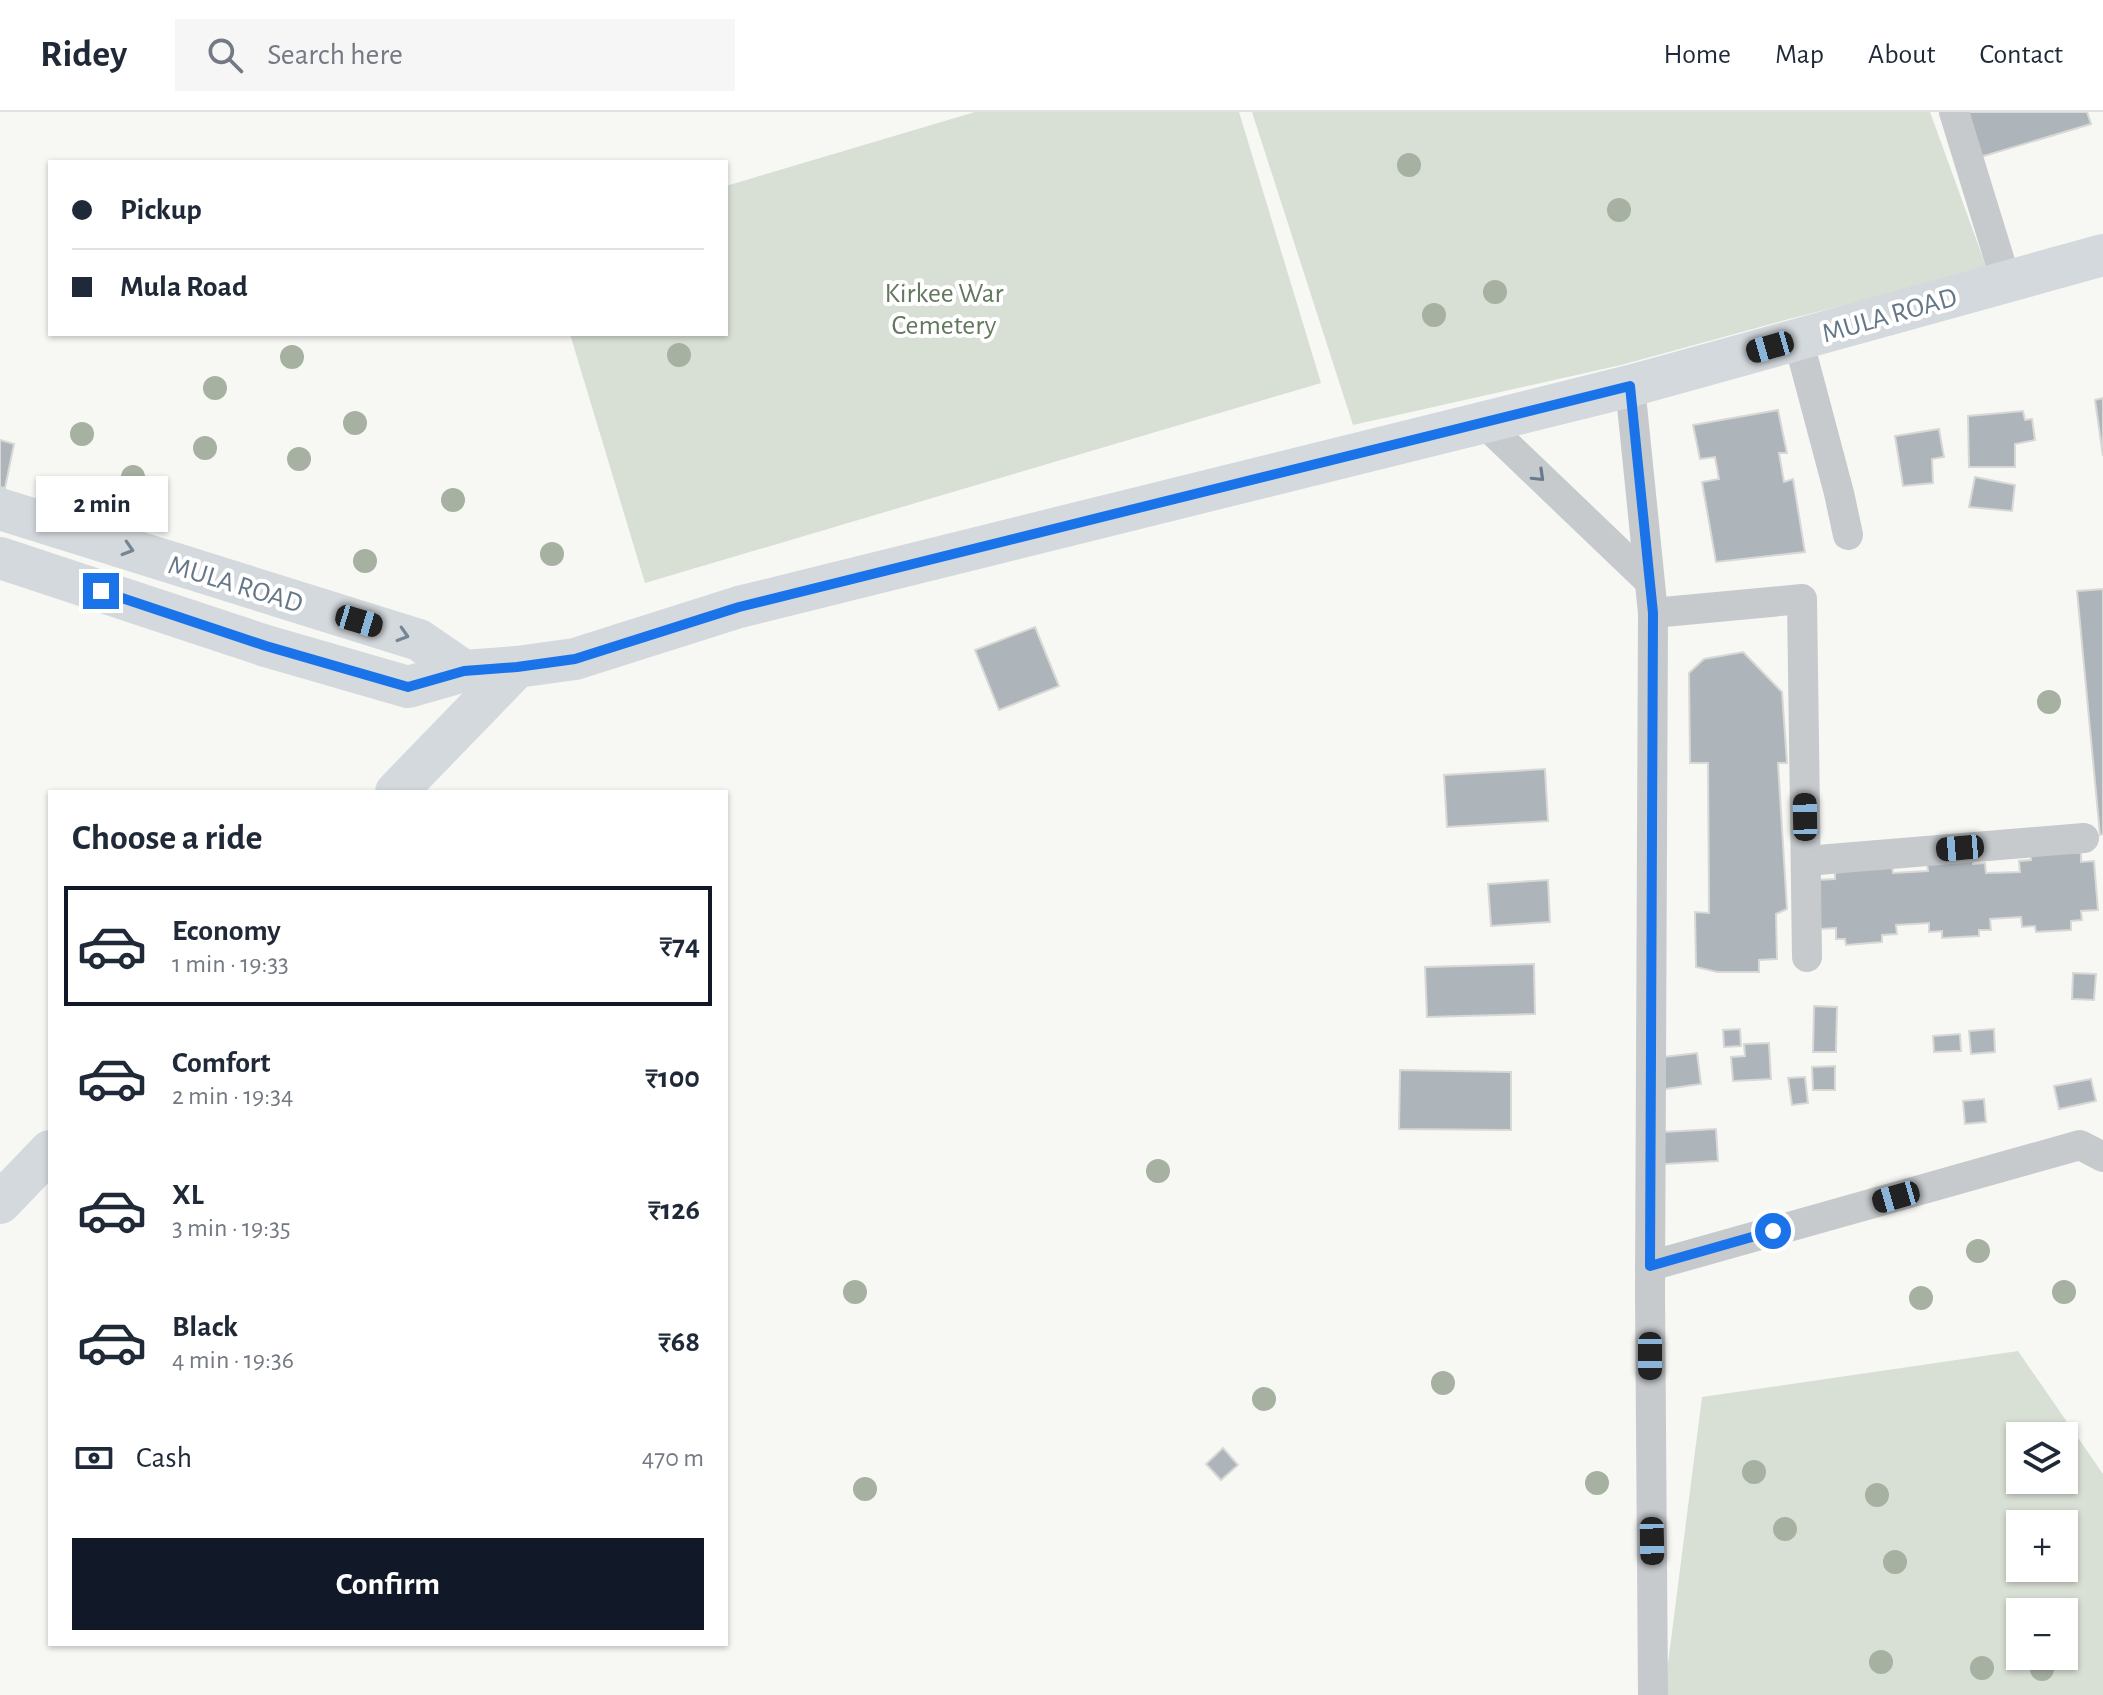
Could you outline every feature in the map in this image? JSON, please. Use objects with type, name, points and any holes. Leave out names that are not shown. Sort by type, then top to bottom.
[{"type":"main road","name":"MULA ROAD","points":[[9,561],[266,646],[408,687],[464,671],[575,659],[739,607],[1630,386],[2103,255]]},
{"type":"main road","name":"MULA ROAD","points":[[17,515],[419,640],[464,671]]},
{"type":"main road","points":[[9,561],[17,515]]},
{"type":"main road","points":[[398,790],[517,667]]},
{"type":"main road","points":[[0,1203],[48,1153]]},
{"type":"street","points":[[1954,112],[2006,281]]},
{"type":"street","points":[[1798,339],[1848,535]]},
{"type":"street","points":[[1630,386],[1653,613],[1650,1266],[1653,1695]]},
{"type":"street","points":[[1483,422],[1649,581]]},
{"type":"street","points":[[1653,613],[1802,599],[1807,957]]},
{"type":"street","points":[[1806,861],[2084,838]]},
{"type":"street","points":[[1650,1266],[2080,1145],[2103,1157]]},
{"type":"green space","name":"Kirkee War Cemetery","points":[[975,112],[1239,112],[1321,383],[645,583],[571,336],[728,336],[728,185]]},
{"type":"green space","points":[[1252,112],[1930,112],[1987,269],[1621,365],[1353,425]]},
{"type":"green space","points":[[2018,1351],[2067,1422],[2006,1422],[2006,1494],[2078,1494],[2078,1438],[2103,1474],[2103,1695],[1664,1695],[1702,1397]]},
{"type":"building","points":[[1962,112],[2087,112],[2091,124],[1977,158]]},
{"type":"building","points":[[2103,398],[2103,456],[2095,400]]},
{"type":"building","points":[[1778,410],[1787,453],[1779,453],[1784,482],[1793,479],[1805,552],[1716,562],[1702,482],[1719,479],[1715,457],[1700,459],[1693,425]]},
{"type":"building","points":[[2023,411],[2025,420],[2032,419],[2035,440],[2015,444],[2015,467],[1969,467],[1968,416]]},
{"type":"building","points":[[1939,429],[1944,457],[1932,459],[1933,483],[1903,486],[1895,436]]},
{"type":"building","points":[[0,440],[14,444],[5,488],[0,487]]},
{"type":"building","points":[[1975,477],[2015,485],[2012,511],[1969,507]]},
{"type":"building","points":[[2103,589],[2103,834],[2100,835],[2077,591]]},
{"type":"building","points":[[1035,627],[1059,686],[999,710],[975,650]]},
{"type":"building","points":[[1743,652],[1782,692],[1787,763],[1778,763],[1787,909],[1776,914],[1777,959],[1759,960],[1759,972],[1717,972],[1696,967],[1695,912],[1709,913],[1708,763],[1690,763],[1689,673],[1704,659]]},
{"type":"building","points":[[1545,769],[1548,821],[1447,827],[1444,775]]},
{"type":"building","points":[[2030,848],[2081,853],[2081,862],[2094,861],[2098,910],[2081,911],[2082,920],[2071,921],[2071,930],[2036,932],[2035,926],[2022,927],[2021,917],[1990,919],[1991,930],[1979,930],[1979,936],[1942,938],[1942,931],[1929,932],[1929,923],[1896,925],[1897,934],[1882,935],[1882,942],[1846,945],[1845,939],[1836,939],[1836,928],[1820,929],[1816,880],[1835,879],[1835,870],[1892,865],[1893,873],[1928,871],[1927,863],[1972,850],[1973,864],[1985,863],[1986,873],[2020,872],[2019,861],[2031,860]]},
{"type":"building","points":[[1548,880],[1550,922],[1491,926],[1488,884]]},
{"type":"building","points":[[1534,964],[1535,1014],[1427,1017],[1425,967]]},
{"type":"building","points":[[2073,973],[2096,974],[2094,1000],[2072,999]]},
{"type":"building","points":[[1814,1006],[1837,1007],[1836,1052],[1813,1052]]},
{"type":"building","points":[[1740,1029],[1741,1046],[1724,1047],[1723,1030]]},
{"type":"building","points":[[1994,1029],[1995,1052],[1971,1054],[1969,1031]]},
{"type":"building","points":[[1960,1034],[1961,1051],[1934,1052],[1933,1036]]},
{"type":"building","points":[[1769,1043],[1771,1079],[1733,1081],[1731,1057],[1745,1056],[1744,1044]]},
{"type":"building","points":[[1697,1053],[1701,1084],[1658,1090],[1655,1058]]},
{"type":"building","points":[[1835,1066],[1835,1090],[1813,1090],[1812,1067]]},
{"type":"building","points":[[1400,1070],[1511,1072],[1511,1130],[1399,1129]]},
{"type":"building","points":[[1805,1077],[1808,1103],[1792,1105],[1788,1078]]},
{"type":"building","points":[[2091,1079],[2096,1101],[2059,1109],[2054,1086]]},
{"type":"building","points":[[1984,1099],[1986,1122],[1965,1124],[1963,1101]]},
{"type":"building","points":[[1716,1129],[1718,1161],[1664,1164],[1663,1132]]},
{"type":"building","points":[[1223,1448],[1238,1465],[1221,1480],[1206,1464]]},
{"type":"route","points":[[101,591],[266,646],[408,687],[464,671],[575,659],[739,607],[1630,386],[1653,613],[1650,1266],[1773,1231]]}]
